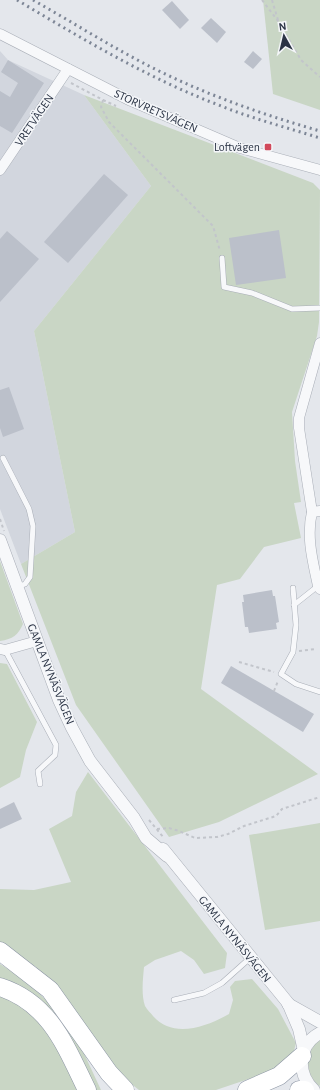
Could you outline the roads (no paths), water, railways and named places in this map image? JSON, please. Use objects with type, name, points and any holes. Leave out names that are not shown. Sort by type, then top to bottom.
[{"type":"highway","points":[[0,951],[50,990],[109,1073],[125,1090]]},
{"type":"highway","points":[[0,987],[24,997],[44,1014],[61,1035],[87,1090]]},
{"type":"highway","points":[[79,1030],[106,1090]]},
{"type":"highway","points":[[247,1090],[279,1076],[303,1053]]},
{"type":"highway","points":[[299,1090],[305,1090]]},
{"type":"street","name":"STORVRETSVÄGEN","points":[[0,34],[65,73],[240,148],[320,170]]},
{"type":"street","name":"VRETVÄGEN","points":[[0,170],[65,73]]},
{"type":"street","points":[[319,587],[310,549],[309,525],[316,512],[298,428],[301,405],[318,366],[320,343]]},
{"type":"street","name":"GAMLA NYNÄSVÄGEN","points":[[3,537],[18,587],[59,700],[90,761],[134,818],[153,833],[167,856],[288,1003],[300,1029],[303,1053],[303,1075],[314,1090]]},
{"type":"street","points":[[2,650],[37,641]]},
{"type":"street","name":"GAMLA NYNÄSVÄGEN","points":[[288,1003],[320,1022]]},
{"type":"street","points":[[303,1053],[309,1042],[320,1033]]},
{"type":"lane","points":[[222,258],[224,287],[252,294],[292,309],[320,308]]},
{"type":"lane","points":[[3,458],[29,509],[33,526],[30,577],[25,584],[18,587]]},
{"type":"lane","points":[[294,605],[319,587]]},
{"type":"lane","points":[[293,588],[296,625],[293,652],[281,674],[296,684],[320,692]]},
{"type":"lane","points":[[2,650],[56,745],[55,755],[38,771],[40,784]]},
{"type":"lane","points":[[174,1000],[204,993],[222,983],[250,958]]},
{"type":"railway","points":[[17,0],[164,82],[229,109],[320,138]]},
{"type":"railway","points":[[33,0],[149,66],[191,86],[233,103],[320,131]]},
{"type":"place","name":"Loftvägen","points":[[268,147]]}]
